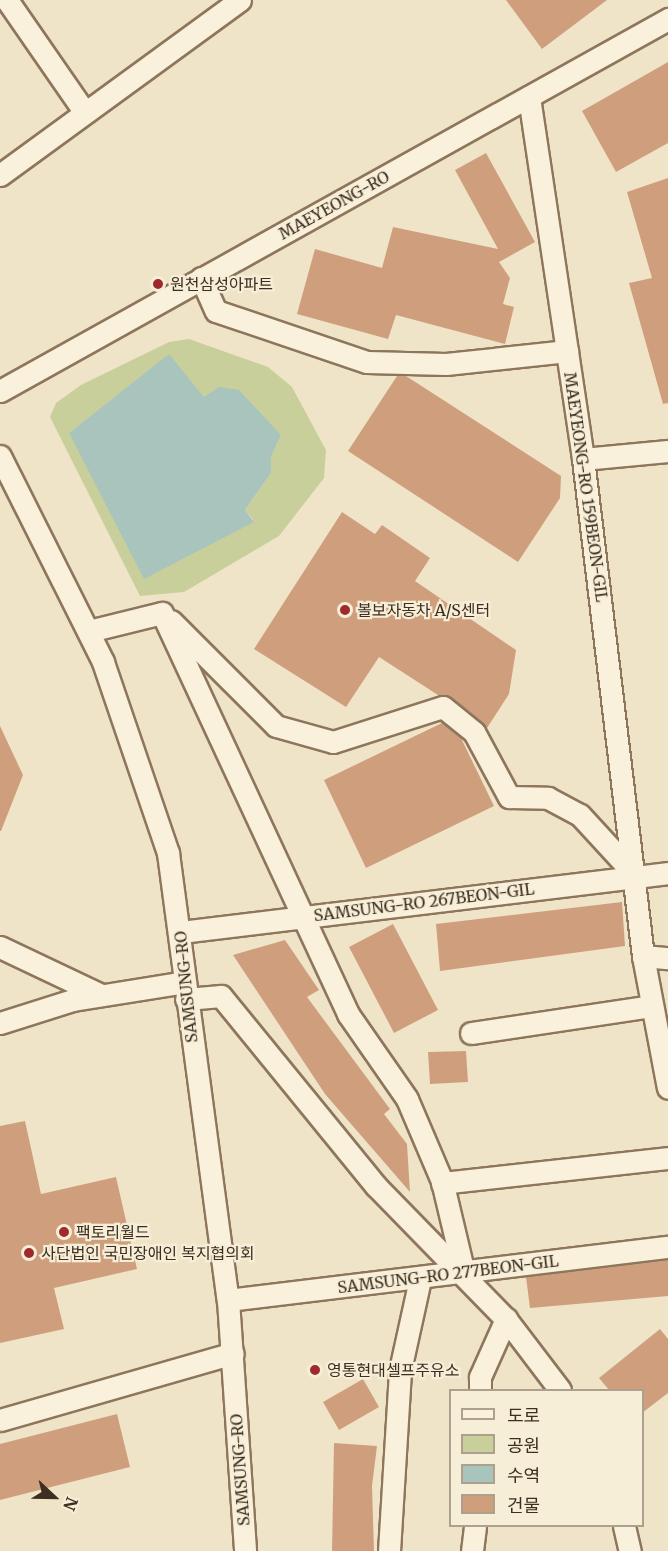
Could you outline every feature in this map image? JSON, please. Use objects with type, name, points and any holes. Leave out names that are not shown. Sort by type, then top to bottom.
[{"type":"street","points":[[6,0],[84,111]]},
{"type":"street","points":[[0,175],[84,111],[240,0]]},
{"type":"street","name":"MAEYEONG-RO","points":[[0,391],[668,19]]},
{"type":"street","name":"MAEYEONG-RO 159BEON-GIL","points":[[529,97],[583,459],[637,877],[643,956],[668,1088]]},
{"type":"street","points":[[201,278],[216,311],[367,363],[446,364],[567,351]]},
{"type":"street","points":[[583,459],[668,451]]},
{"type":"street","name":"SAMSUNG-RO","points":[[0,456],[89,632],[168,853],[181,932],[185,991],[228,1300],[245,1551]]},
{"type":"street","points":[[89,632],[162,613]]},
{"type":"street","points":[[162,613],[276,726],[333,742],[443,707],[474,732],[509,797],[548,798],[579,815],[637,877]]},
{"type":"street","points":[[162,613],[348,1014],[407,1099],[442,1183],[464,1273]]},
{"type":"street","name":"SAMSUNG-RO 267BEON-GIL","points":[[181,932],[668,873]]},
{"type":"street","points":[[0,947],[101,995]]},
{"type":"street","points":[[643,956],[668,958]]},
{"type":"street","points":[[0,1023],[101,995],[185,991],[221,996],[376,1186],[464,1273],[506,1319],[559,1389]]},
{"type":"street","points":[[471,1033],[652,1006]]},
{"type":"street","points":[[442,1183],[668,1158]]},
{"type":"street","name":"SAMSUNG-RO 277BEON-GIL","points":[[228,1300],[420,1279],[668,1247]]},
{"type":"street","points":[[389,1551],[400,1370],[420,1279]]},
{"type":"street","points":[[480,1389],[480,1377],[506,1319]]},
{"type":"street","points":[[0,1420],[233,1353]]},
{"type":"street","points":[[472,1551],[475,1527]]},
{"type":"street","points":[[624,1527],[630,1551]]},
{"type":"green space","points":[[189,339],[268,367],[292,387],[326,450],[324,478],[279,536],[184,592],[140,596],[50,417],[56,403],[81,385],[169,342]],"holes":[[[169,355],[204,397],[281,435],[271,457],[271,473],[245,510],[254,521],[69,433]]]},
{"type":"water","points":[[169,354],[204,397],[219,387],[239,390],[281,435],[271,457],[271,473],[245,510],[254,522],[144,579],[69,433]]},
{"type":"building","points":[[506,0],[607,0],[542,49]]},
{"type":"building","points":[[668,62],[668,143],[616,172],[582,111]]},
{"type":"building","points":[[486,153],[535,242],[499,262],[510,278],[503,304],[514,307],[505,344],[396,315],[388,339],[297,314],[315,249],[382,268],[393,227],[498,249],[455,170]]},
{"type":"building","points":[[668,178],[668,403],[663,404],[629,283],[652,278],[627,192]]},
{"type":"building","points":[[397,376],[406,376],[561,476],[560,498],[518,562],[348,451]]},
{"type":"building","points":[[342,512],[375,534],[382,525],[430,558],[415,581],[516,650],[509,694],[487,728],[451,697],[438,695],[379,657],[346,707],[254,649]]},
{"type":"building","points":[[442,723],[461,738],[494,806],[366,868],[324,780]]},
{"type":"building","points":[[0,726],[23,775],[1,831],[0,831]]},
{"type":"building","points":[[622,902],[625,946],[440,971],[436,924]]},
{"type":"building","points":[[393,924],[438,1010],[394,1033],[349,947]]},
{"type":"building","points":[[285,940],[319,990],[307,997],[390,1109],[384,1114],[407,1144],[410,1192],[325,1094],[233,955]]},
{"type":"building","points":[[466,1051],[468,1082],[430,1084],[428,1052]]},
{"type":"building","name":"팩토리월드","points":[[25,1121],[41,1194],[116,1177],[137,1269],[54,1288],[64,1329],[0,1343],[0,1126]]},
{"type":"building","points":[[668,1260],[668,1296],[530,1308],[526,1277]]},
{"type":"building","points":[[660,1329],[668,1339],[668,1393],[644,1411],[644,1389],[608,1389],[599,1378]]},
{"type":"building","points":[[363,1379],[379,1407],[339,1430],[323,1402]]},
{"type":"building","points":[[117,1414],[130,1467],[0,1500],[0,1444]]},
{"type":"building","points":[[334,1443],[377,1446],[372,1486],[374,1551],[332,1551]]},
{"type":"place","name":"원천삼성아파트","points":[[158,284]]},
{"type":"place","name":"볼보자동차 A/S센터","points":[[345,610]]},
{"type":"place","name":"팩토리월드","points":[[64,1232]]},
{"type":"place","name":"사단법인 국민장애인 복지협의회","points":[[29,1253]]},
{"type":"place","name":"영통현대셀프주유소","points":[[315,1370]]}]
